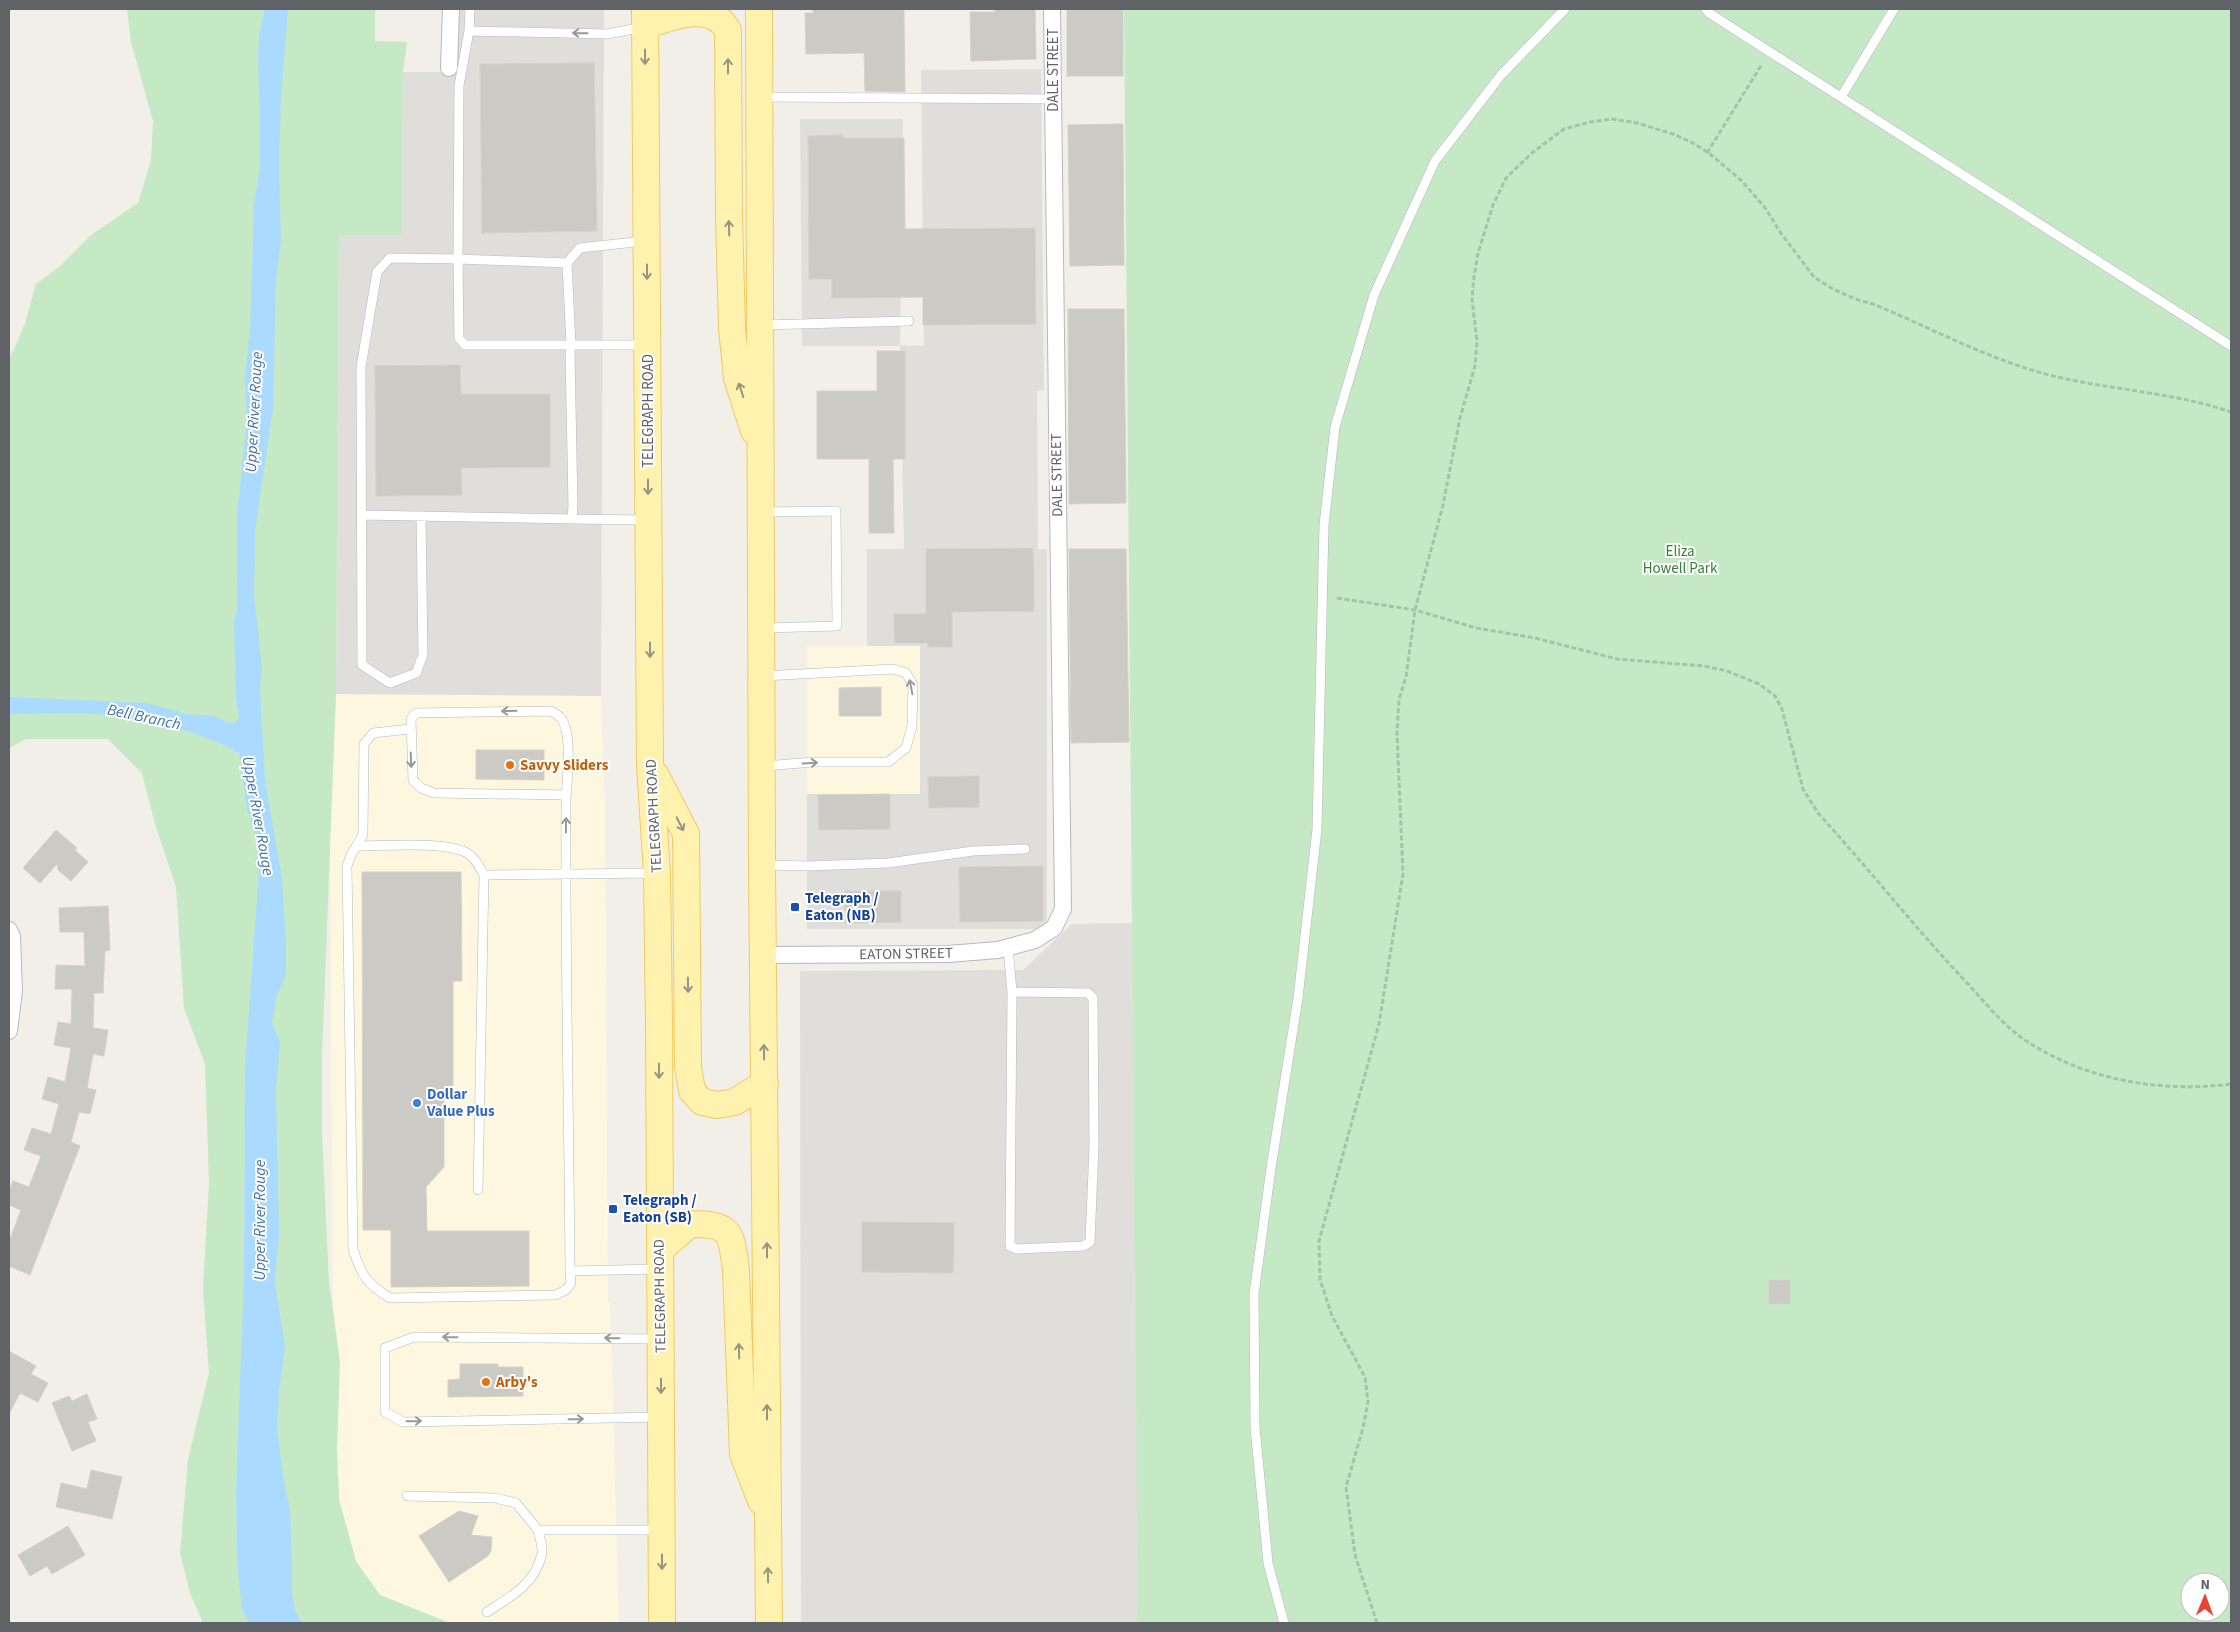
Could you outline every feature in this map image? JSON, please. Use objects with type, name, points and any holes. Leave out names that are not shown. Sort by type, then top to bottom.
[{"type":"main road","points":[[758,9],[760,97],[762,865],[769,1623]]},
{"type":"main road","points":[[645,18],[698,11],[716,16],[724,21],[728,31],[728,216],[732,328],[737,378],[761,453]]},
{"type":"main road","name":"TELEGRAPH ROAD","points":[[645,18],[650,765],[657,873],[662,1623]]},
{"type":"main road","points":[[650,765],[686,834],[688,1067],[692,1091],[702,1102],[717,1105],[735,1102],[765,1083]]},
{"type":"main road","points":[[659,1260],[690,1224],[714,1224],[724,1230],[732,1241],[736,1270],[743,1454],[767,1518]]},
{"type":"street","points":[[449,68],[451,9]]},
{"type":"street","name":"DALE STREET","points":[[1045,934],[1054,928],[1062,909],[1052,9]]},
{"type":"street","points":[[9,930],[12,936],[14,990],[9,1031]]},
{"type":"street","name":"EATON STREET","points":[[763,955],[948,954],[1008,947],[1035,940],[1045,934]]},
{"type":"lane","points":[[470,9],[469,31],[459,86],[459,338],[465,345],[647,346]]},
{"type":"lane","points":[[1284,1623],[1268,1563],[1256,1436],[1254,1294],[1271,1168],[1298,998],[1317,829],[1324,525],[1335,427],[1374,295],[1435,161],[1501,75],[1566,9]]},
{"type":"lane","points":[[1698,9],[1708,11],[2231,346]]},
{"type":"lane","points":[[1840,97],[1894,9]]},
{"type":"lane","points":[[469,31],[607,34],[645,18]]},
{"type":"lane","points":[[760,97],[1052,99]]},
{"type":"lane","points":[[572,519],[567,263],[580,248],[647,241]]},
{"type":"lane","points":[[421,516],[423,655],[416,673],[390,683],[362,665],[361,367],[377,272],[390,258],[567,263]]},
{"type":"lane","points":[[761,325],[909,321]]},
{"type":"lane","points":[[761,512],[836,511],[837,607],[837,626],[762,628]]},
{"type":"lane","points":[[362,515],[649,520]]},
{"type":"lane","points":[[762,676],[892,669],[906,672],[913,685],[912,726],[906,748],[888,762],[813,762],[762,766]]},
{"type":"lane","points":[[410,729],[373,733],[364,744],[363,835],[347,866],[353,1249],[359,1270],[372,1287],[390,1298],[555,1295],[566,1290],[571,1283],[566,874],[567,736],[560,717],[551,711],[416,713],[411,719],[412,780],[421,788],[428,791],[566,794]]},
{"type":"lane","points":[[358,846],[452,847],[468,854],[477,862],[484,874],[478,1190]]},
{"type":"lane","points":[[762,865],[809,866],[888,863],[974,851],[1025,849]]},
{"type":"lane","points":[[484,874],[657,873]]},
{"type":"lane","points":[[1008,947],[1012,992],[1010,1246],[1017,1250],[1083,1246],[1090,1242],[1094,1146],[1093,998],[1088,993],[1012,992]]},
{"type":"lane","points":[[570,1271],[659,1260]]},
{"type":"lane","points":[[660,1417],[403,1422],[385,1412],[385,1348],[414,1336],[661,1339]]},
{"type":"lane","points":[[407,1496],[494,1498],[516,1503],[538,1530],[542,1552],[532,1576],[523,1588],[487,1612]]},
{"type":"lane","points":[[538,1530],[662,1530]]},
{"type":"path","points":[[1707,153],[1770,51]]},
{"type":"path","points":[[1377,1623],[1355,1555],[1346,1487],[1363,1428],[1368,1402],[1365,1377],[1332,1316],[1320,1279],[1319,1241],[1379,1024],[1404,874],[1397,733],[1398,708],[1408,667],[1415,610],[1443,506],[1460,418],[1474,366],[1477,342],[1472,299],[1478,253],[1493,205],[1506,178],[1532,152],[1564,129],[1590,122],[1612,119],[1637,123],[1673,134],[1693,142],[1742,182],[1766,209],[1801,262],[1814,277],[1833,289],[1855,299],[1873,304],[1982,351],[2048,374],[2133,392],[2206,403],[2231,412]]},
{"type":"path","points":[[1322,596],[1415,610],[1476,628],[1535,638],[1617,659],[1704,666],[1727,671],[1759,684],[1775,696],[1782,709],[1803,789],[1818,813],[1949,965],[2021,1037],[2060,1060],[2089,1072],[2151,1086],[2184,1088],[2231,1084]]},
{"type":"shaded area","points":[[456,9],[604,9],[601,696],[336,694],[339,234],[402,235],[403,72],[456,72]]},
{"type":"shaded area","points":[[1041,69],[1044,390],[1037,391],[1038,549],[1047,549],[1047,929],[807,929],[807,794],[920,794],[920,646],[867,646],[867,549],[904,549],[900,346],[802,346],[800,119],[903,119],[900,345],[924,346],[921,70]]},
{"type":"shaded area","points":[[807,646],[920,646],[920,794],[807,794]]},
{"type":"shaded area","points":[[336,694],[601,696],[605,812],[608,1303],[610,1303],[619,1623],[450,1623],[380,1595],[356,1561],[339,1499],[337,1449],[340,1362],[333,1310],[330,812]]},
{"type":"shaded area","points":[[1133,923],[1138,1623],[801,1623],[800,971],[1023,970],[1072,924]]},
{"type":"green space","points":[[127,9],[375,9],[375,41],[407,42],[403,72],[402,235],[339,235],[336,694],[322,1057],[322,1133],[329,1282],[340,1362],[337,1449],[339,1499],[356,1561],[380,1595],[450,1623],[203,1623],[190,1593],[180,1553],[188,1459],[209,1373],[203,1288],[209,1183],[205,1064],[184,1008],[176,887],[155,824],[142,773],[108,739],[26,739],[9,748],[9,360],[25,324],[36,284],[59,267],[91,235],[138,203],[151,160],[153,121],[131,42]]},
{"type":"green space","name":"Eliza Howell Park","points":[[1124,9],[2231,9],[2231,1623],[1138,1623]]},
{"type":"water","points":[[265,9],[288,9],[281,95],[279,165],[281,240],[276,280],[273,409],[255,531],[254,595],[262,667],[260,689],[265,780],[282,878],[286,944],[286,974],[277,995],[272,1022],[280,1041],[276,1089],[279,1235],[275,1283],[285,1346],[279,1391],[277,1428],[283,1477],[290,1510],[292,1594],[296,1614],[303,1623],[249,1623],[242,1609],[237,1559],[236,1491],[244,1277],[245,1066],[259,870],[257,838],[247,809],[240,754],[210,739],[157,723],[81,713],[9,714],[9,697],[147,703],[186,714],[213,716],[227,722],[235,723],[239,718],[236,699],[234,621],[237,609],[237,516],[247,418],[245,377],[250,329],[254,204],[260,166],[259,34]]},
{"type":"building","points":[[813,9],[904,9],[905,92],[865,91],[864,53],[806,54],[805,13],[813,13]]},
{"type":"building","points":[[995,9],[1035,9],[1036,59],[971,61],[970,12],[995,12]]},
{"type":"building","points":[[1067,9],[1123,9],[1123,76],[1067,76]]},
{"type":"building","points":[[594,63],[597,231],[482,233],[480,64]]},
{"type":"building","points":[[1123,124],[1124,265],[1070,266],[1068,125]]},
{"type":"building","points":[[843,135],[843,138],[904,138],[905,229],[1035,228],[1036,324],[923,325],[923,297],[832,298],[832,279],[809,279],[808,136]]},
{"type":"building","points":[[1068,309],[1124,309],[1126,503],[1069,504]]},
{"type":"building","points":[[877,351],[905,351],[905,459],[893,459],[894,533],[869,533],[869,459],[817,459],[817,391],[877,391]]},
{"type":"building","points":[[460,365],[461,394],[550,394],[550,467],[461,468],[462,495],[376,496],[375,366]]},
{"type":"building","points":[[1033,548],[1034,611],[952,612],[952,647],[928,647],[928,643],[895,643],[894,614],[926,614],[926,549]]},
{"type":"building","points":[[1069,549],[1126,549],[1129,742],[1071,743]]},
{"type":"building","points":[[881,687],[881,716],[839,716],[839,688]]},
{"type":"building","name":"Savvy Sliders","points":[[476,750],[544,750],[544,780],[476,779]]},
{"type":"building","points":[[979,776],[979,807],[929,808],[928,777]]},
{"type":"building","points":[[890,794],[890,829],[819,830],[818,795]]},
{"type":"building","points":[[56,830],[77,848],[75,850],[88,862],[71,881],[58,870],[57,864],[40,883],[23,868]]},
{"type":"building","points":[[1043,866],[1043,921],[960,922],[959,867]]},
{"type":"building","points":[[362,872],[461,872],[462,981],[453,981],[453,1095],[444,1095],[444,1167],[426,1187],[427,1231],[529,1231],[529,1286],[391,1287],[391,1230],[363,1230]]},
{"type":"building","points":[[845,891],[901,891],[901,922],[845,923]]},
{"type":"building","points":[[108,906],[110,950],[105,951],[103,993],[94,993],[93,1028],[108,1030],[104,1056],[93,1054],[87,1088],[96,1090],[90,1114],[79,1112],[71,1142],[80,1146],[30,1275],[9,1266],[9,1242],[21,1210],[9,1205],[9,1191],[13,1181],[29,1187],[41,1156],[24,1150],[32,1128],[51,1134],[59,1104],[42,1099],[48,1077],[65,1082],[71,1048],[54,1045],[58,1022],[71,1024],[72,989],[55,989],[56,965],[85,966],[84,932],[60,932],[59,908]]},
{"type":"building","points":[[862,1222],[954,1223],[953,1273],[862,1272]]},
{"type":"building","points":[[1769,1280],[1790,1280],[1790,1304],[1769,1304]]},
{"type":"building","points":[[9,1351],[36,1366],[31,1374],[48,1383],[38,1402],[20,1393],[9,1414]]},
{"type":"building","points":[[460,1364],[498,1364],[498,1367],[523,1367],[523,1396],[448,1397],[448,1380],[460,1379]]},
{"type":"building","points":[[87,1394],[97,1419],[88,1422],[96,1441],[72,1451],[52,1403],[69,1396],[72,1401]]},
{"type":"building","points":[[91,1470],[122,1477],[112,1519],[56,1507],[61,1483],[87,1489]]},
{"type":"building","points":[[459,1511],[478,1516],[471,1535],[492,1537],[491,1551],[488,1556],[449,1582],[419,1536]]},
{"type":"building","points":[[68,1526],[85,1555],[52,1574],[47,1566],[30,1576],[18,1555]]},
{"type":"place","name":"Savvy Sliders","points":[[510,765]]},
{"type":"place","name":"Telegraph / Eaton (NB)","points":[[795,907]]},
{"type":"place","name":"Dollar Value Plus","points":[[417,1103]]},
{"type":"place","name":"Telegraph / Eaton (SB)","points":[[613,1209]]},
{"type":"place","name":"Arby's","points":[[486,1382]]},
{"type":"water label","name":"Upper River Rouge","points":[[254,412]]},
{"type":"water label","name":"Bell Branch","points":[[144,717]]},
{"type":"water label","name":"Upper River Rouge","points":[[258,816]]},
{"type":"water label","name":"Upper River Rouge","points":[[260,1220]]}]
